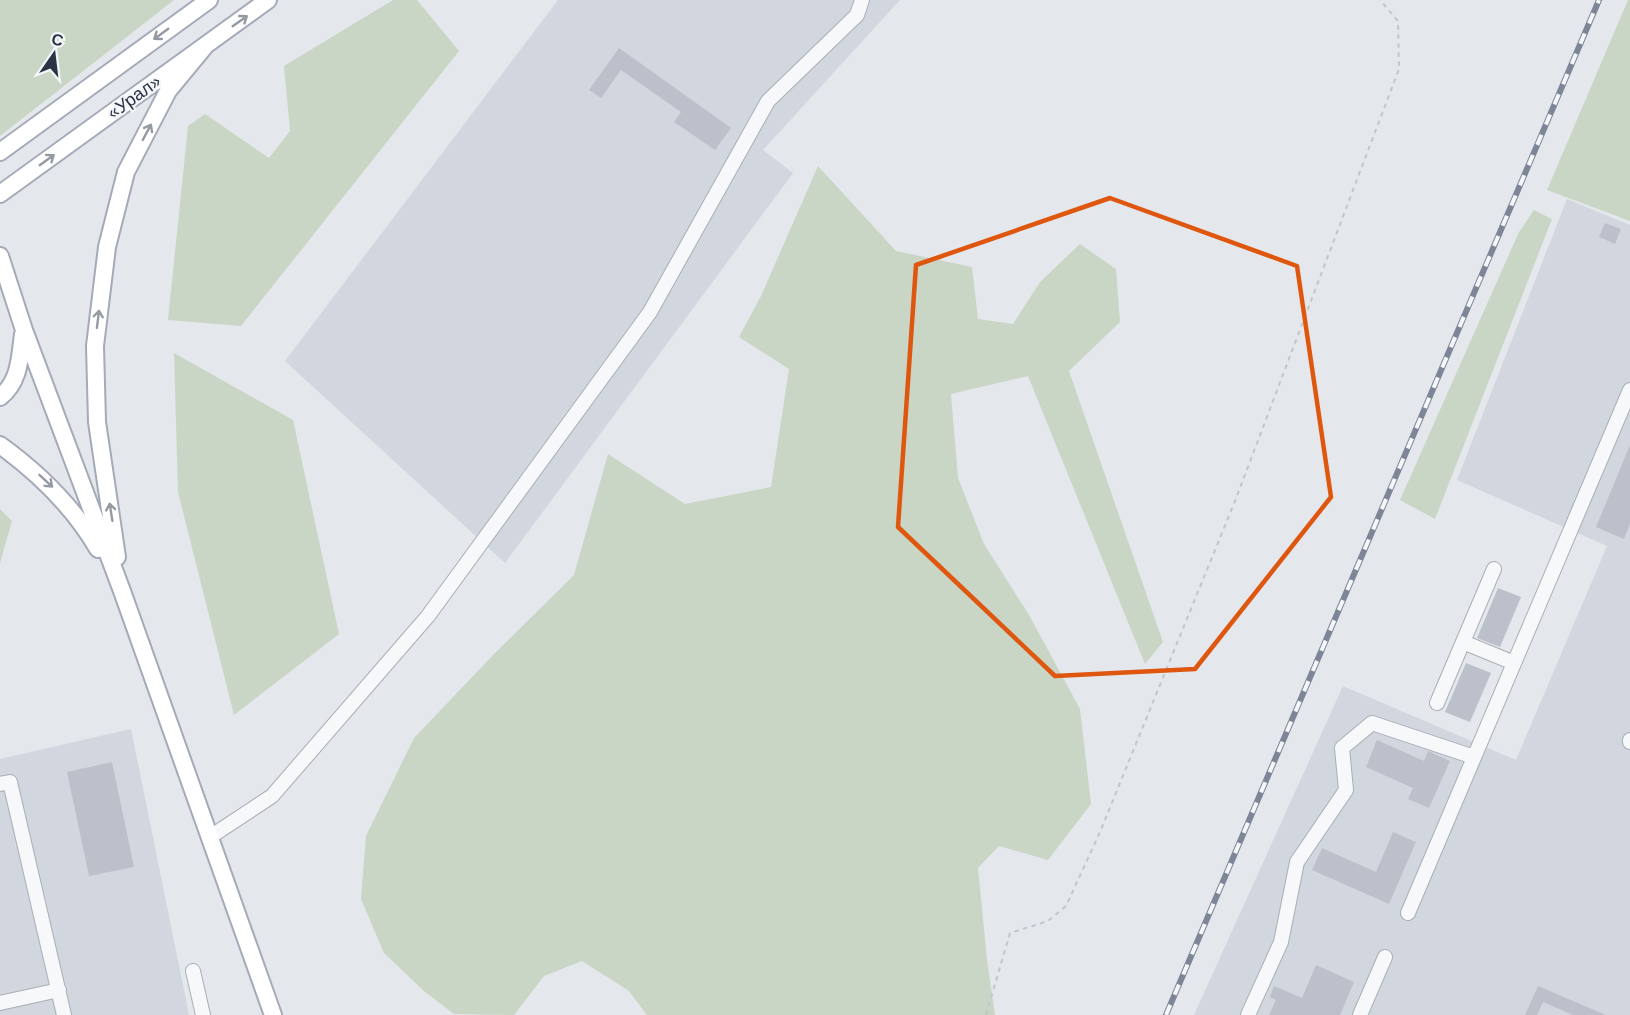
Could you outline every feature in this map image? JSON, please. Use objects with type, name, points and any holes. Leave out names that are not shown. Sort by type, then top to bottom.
[{"type":"main road","name":"«Урал»","points":[[0,152],[208,0]]},
{"type":"main road","name":"«Урал»","points":[[0,194],[268,0]]},
{"type":"main road","points":[[122,591],[97,422],[95,346],[107,247],[126,172],[168,91],[206,45]]},
{"type":"main road","points":[[0,257],[24,330],[122,591],[273,1015]]},
{"type":"main road","points":[[0,397],[18,372],[24,330]]},
{"type":"main road","points":[[0,445],[28,465],[63,497],[87,529],[122,591]]},
{"type":"street","points":[[210,837],[272,796],[428,616],[650,312],[768,102],[857,15],[862,0]]},
{"type":"street","points":[[1408,913],[1630,390]]},
{"type":"street","points":[[1437,704],[1494,569]]},
{"type":"street","points":[[1463,642],[1514,663]]},
{"type":"street","points":[[1248,1015],[1281,942],[1297,862],[1346,790],[1342,748],[1372,723],[1474,757]]},
{"type":"street","points":[[0,784],[10,782],[64,1015]]},
{"type":"street","points":[[1360,1015],[1385,957]]},
{"type":"street","points":[[193,971],[203,1015]]},
{"type":"street","points":[[0,1003],[58,990]]},
{"type":"path","points":[[986,1015],[1010,933],[1048,921],[1065,906],[1104,821],[1235,501],[1399,69],[1398,21],[1380,0]]},
{"type":"highlighted area","points":[[1110,198],[1297,266],[1331,497],[1195,669],[1055,676],[898,527],[916,265]]},
{"type":"shaded area","points":[[558,0],[900,0],[763,150],[793,173],[505,563],[285,361]]},
{"type":"shaded area","points":[[1567,199],[1630,225],[1630,1015],[1194,1015],[1343,686],[1516,760],[1607,546],[1457,480]]},
{"type":"shaded area","points":[[131,729],[189,1015],[0,1015],[0,759]]},
{"type":"green space","points":[[0,0],[174,0],[0,136]]},
{"type":"green space","points":[[393,0],[417,0],[459,51],[241,326],[168,320],[188,126],[205,114],[269,158],[290,131],[284,66]]},
{"type":"green space","points":[[1628,0],[1630,0],[1630,221],[1547,190]]},
{"type":"green space","points":[[818,166],[896,251],[972,267],[978,319],[1013,324],[1040,282],[1080,244],[1116,269],[1120,322],[1069,371],[1163,642],[1145,664],[1028,376],[951,394],[958,478],[984,544],[1029,615],[1080,709],[1091,804],[1048,860],[999,846],[978,868],[995,1015],[647,1015],[629,991],[582,961],[544,976],[514,1015],[454,1014],[424,991],[384,953],[361,899],[366,836],[414,738],[574,575],[608,454],[685,504],[771,487],[789,369],[739,337],[761,296]]},
{"type":"green space","points":[[1534,210],[1552,219],[1435,519],[1400,500],[1519,232]]},
{"type":"green space","points":[[174,353],[293,420],[339,634],[234,715],[178,492]]},
{"type":"green space","points":[[0,509],[12,521],[0,563]]},
{"type":"building","points":[[619,48],[731,128],[715,150],[674,122],[681,112],[621,70],[601,98],[589,90]]},
{"type":"building","points":[[1605,223],[1621,229],[1615,244],[1599,237]]},
{"type":"building","points":[[1630,445],[1630,524],[1624,539],[1596,527]]},
{"type":"building","points":[[1498,588],[1521,597],[1500,647],[1477,638]]},
{"type":"building","points":[[1466,663],[1491,673],[1470,722],[1445,712]]},
{"type":"building","points":[[1377,740],[1424,761],[1428,751],[1450,761],[1429,808],[1408,799],[1413,788],[1366,767]]},
{"type":"building","points":[[112,762],[134,867],[89,876],[67,772]]},
{"type":"building","points":[[1393,832],[1416,842],[1389,904],[1312,870],[1322,848],[1376,872]]},
{"type":"building","points":[[1316,965],[1354,982],[1340,1015],[1269,1015],[1276,1000],[1270,997],[1274,986],[1302,998]]},
{"type":"building","points":[[1538,986],[1606,1015],[1573,1015],[1543,1002],[1537,1015],[1525,1015]]},
{"type":"railway","points":[[1166,1015],[1599,0]]}]
